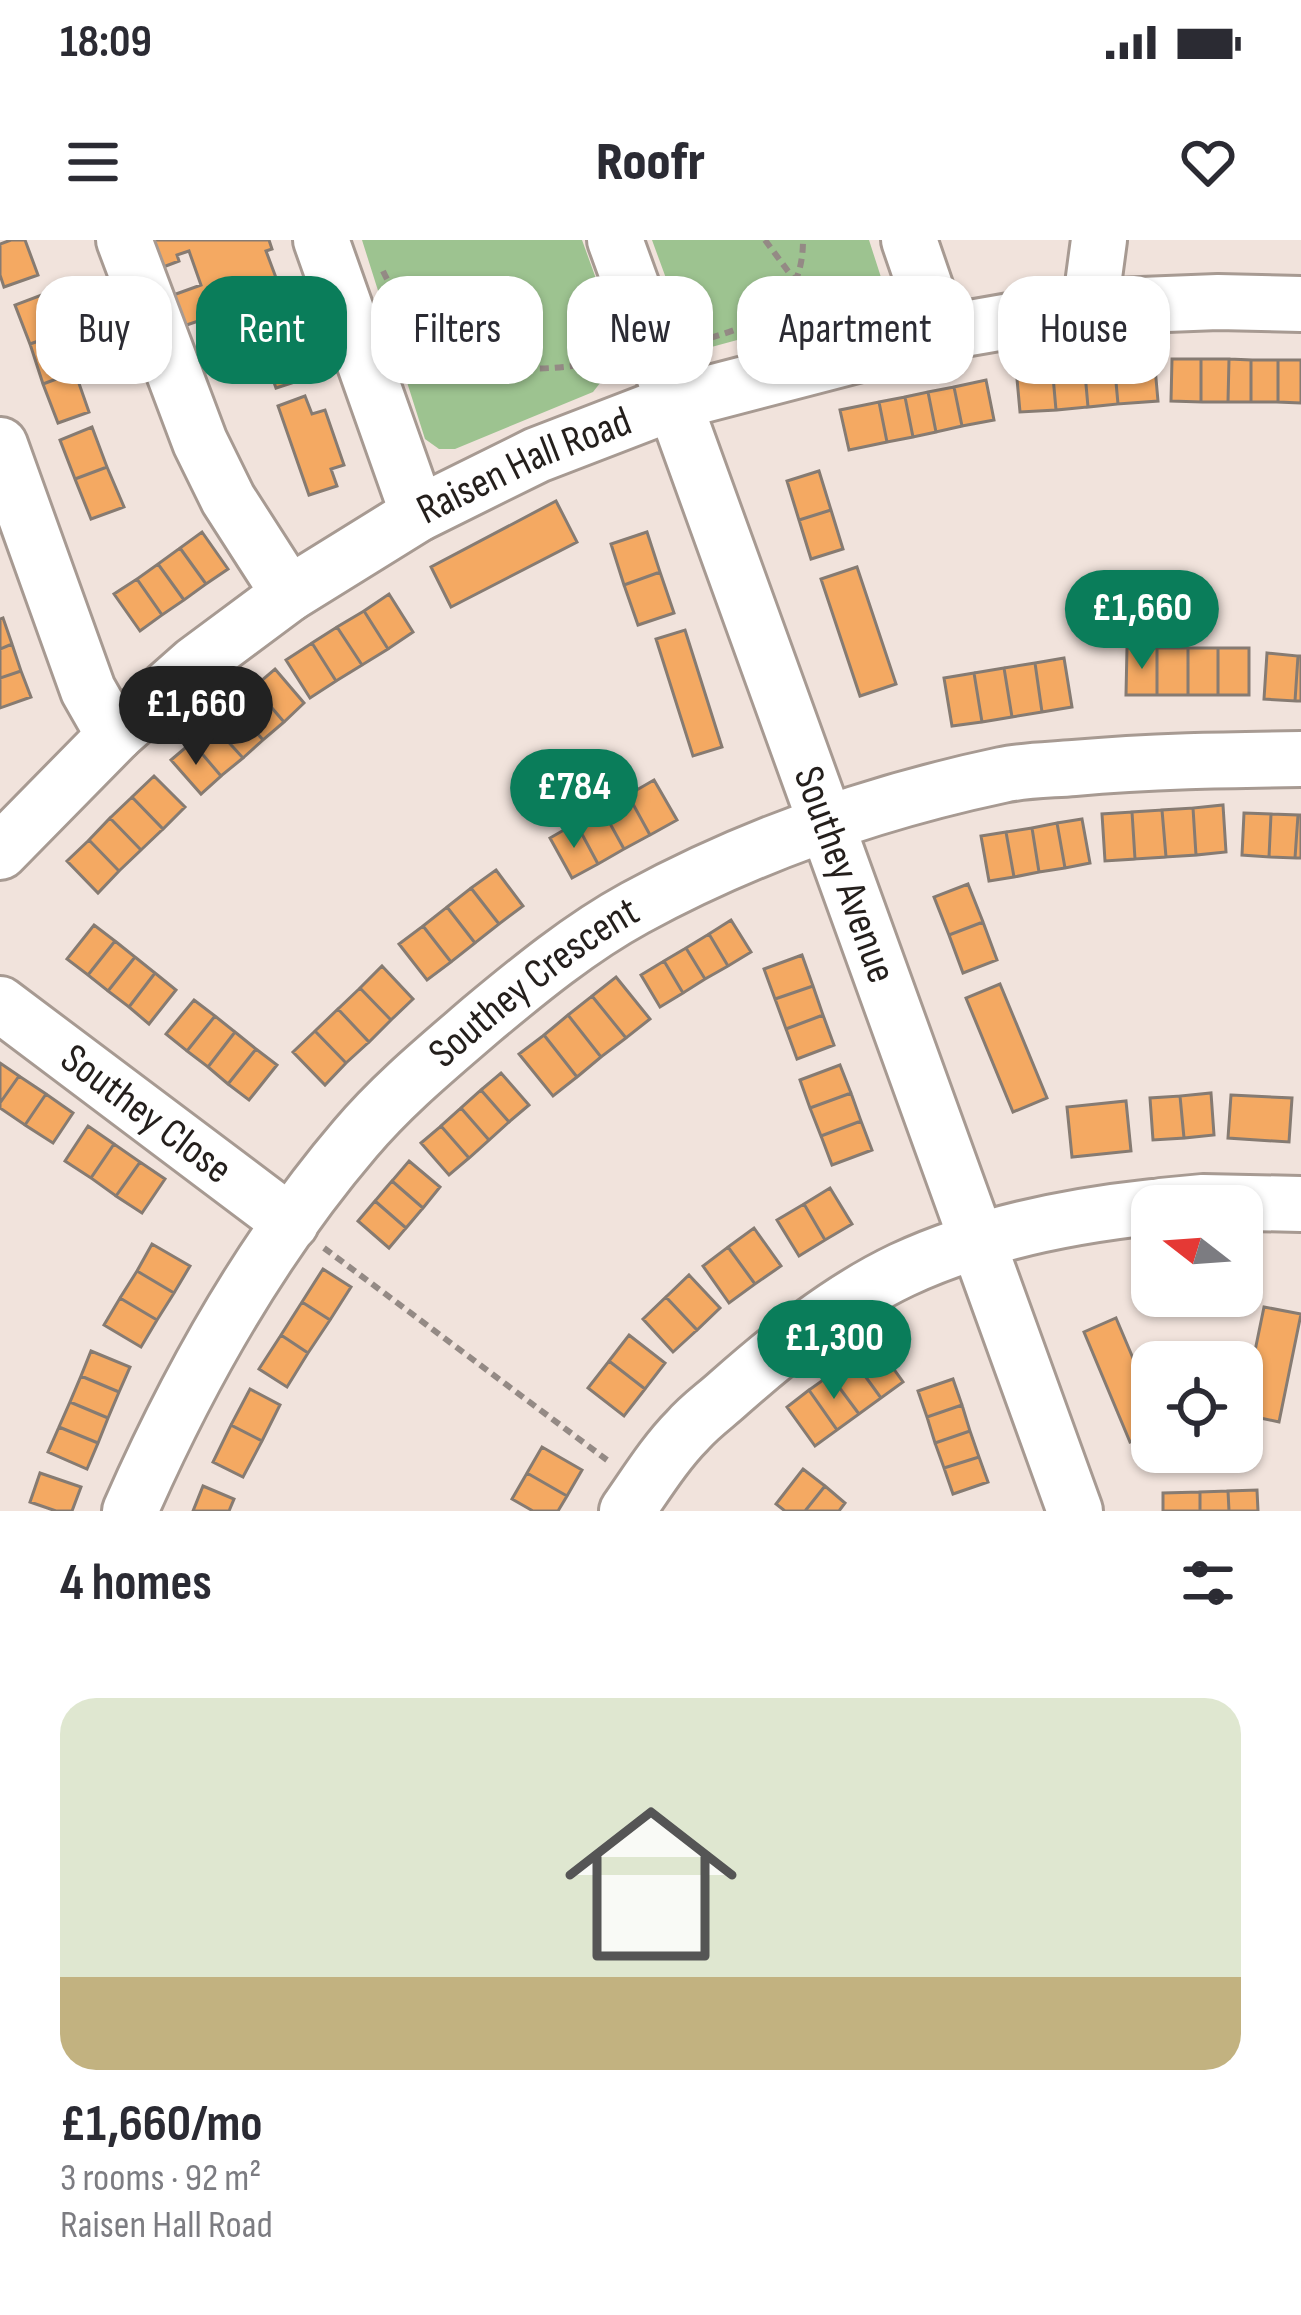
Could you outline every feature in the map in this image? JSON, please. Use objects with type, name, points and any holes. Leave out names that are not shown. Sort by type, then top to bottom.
[{"type":"street","points":[[124,240],[200,442],[228,500],[290,594]]},
{"type":"street","name":"Southey Avenue","points":[[615,240],[627,276]]},
{"type":"street","points":[[909,240],[921,276]]},
{"type":"street","points":[[1094,276],[1099,240]]},
{"type":"street","points":[[324,248],[418,514]]},
{"type":"street","name":"Raisen Hall Road","points":[[1170,304],[1301,304]]},
{"type":"street","name":"Raisen Hall Road","points":[[0,852],[117,734],[196,664],[290,594],[418,514],[537,455],[655,384]]},
{"type":"street","name":"Southey Avenue","points":[[665,384],[1075,1511]]},
{"type":"street","points":[[0,445],[88,690],[117,734]]},
{"type":"street","name":"Southey Crescent","points":[[130,1511],[162,1437],[218,1334],[291,1223],[356,1137],[531,977],[633,909],[826,822],[1005,774],[1154,761],[1301,759]]},
{"type":"street","name":"Southey Close","points":[[0,1004],[291,1223]]},
{"type":"street","points":[[1263,1203],[1301,1204]]},
{"type":"street","points":[[649,1503],[686,1431],[823,1317],[901,1270],[975,1242],[1131,1210]]},
{"type":"path","points":[[765,240],[792,276]]},
{"type":"path","points":[[797,276],[803,240]]},
{"type":"path","points":[[324,248],[369,243],[391,288],[450,346],[486,361],[524,368],[567,368]]},
{"type":"path","points":[[291,1223],[649,1503]]},
{"type":"green space","points":[[362,240],[582,240],[595,276],[567,276],[567,384],[599,384],[593,392],[455,449],[439,449],[425,439],[408,384],[543,384],[543,276],[373,276]]},
{"type":"green space","points":[[652,240],[869,240],[881,276],[737,276],[737,340],[713,347],[713,276],[665,276]]},
{"type":"building","points":[[25,240],[38,275],[4,287],[0,244]]},
{"type":"building","points":[[148,240],[269,240],[272,249],[266,251],[275,276],[198,276],[189,251],[177,255],[179,261],[158,269]]},
{"type":"building","points":[[196,287],[196,322],[175,329],[172,295]]},
{"type":"building","points":[[36,297],[36,342],[30,344],[15,305]]},
{"type":"building","points":[[1172,359],[1201,359],[1201,402],[1171,401]]},
{"type":"building","points":[[1201,359],[1229,359],[1228,402],[1201,402]]},
{"type":"building","points":[[1229,359],[1251,360],[1251,402],[1228,402]]},
{"type":"building","points":[[1251,360],[1278,360],[1278,402],[1251,402]]},
{"type":"building","points":[[1278,360],[1301,360],[1301,403],[1278,402]]},
{"type":"building","points":[[986,380],[994,420],[962,426],[954,387]]},
{"type":"building","points":[[43,384],[79,384],[89,412],[58,423]]},
{"type":"building","points":[[1017,384],[1054,384],[1056,410],[1020,412]]},
{"type":"building","points":[[1054,384],[1086,384],[1088,407],[1056,410]]},
{"type":"building","points":[[1086,384],[1116,384],[1118,404],[1088,407]]},
{"type":"building","points":[[1116,384],[1156,384],[1158,401],[1118,404]]},
{"type":"building","points":[[954,387],[962,426],[936,432],[928,392]]},
{"type":"building","points":[[928,392],[936,432],[913,437],[905,397]]},
{"type":"building","points":[[305,396],[312,414],[325,410],[344,465],[331,469],[337,486],[309,495],[278,406]]},
{"type":"building","points":[[905,397],[913,437],[887,442],[879,402]]},
{"type":"building","points":[[879,402],[887,442],[849,450],[840,410]]},
{"type":"building","points":[[92,427],[107,467],[75,479],[60,440]]},
{"type":"building","points":[[107,467],[124,507],[91,519],[75,479]]},
{"type":"building","points":[[819,471],[831,510],[799,520],[787,481]]},
{"type":"building","points":[[556,501],[577,542],[451,607],[431,567]]},
{"type":"building","points":[[831,510],[843,549],[811,559],[799,520]]},
{"type":"building","points":[[202,532],[228,569],[206,584],[180,548]]},
{"type":"building","points":[[647,532],[660,572],[624,585],[611,544]]},
{"type":"building","points":[[180,548],[206,584],[184,600],[158,564]]},
{"type":"building","points":[[158,564],[184,600],[162,615],[137,579]]},
{"type":"building","points":[[857,567],[896,684],[860,696],[821,579]]},
{"type":"building","points":[[660,572],[674,613],[638,625],[624,585]]},
{"type":"building","points":[[137,579],[162,615],[140,631],[114,594]]},
{"type":"building","points":[[389,594],[413,632],[388,649],[364,611]]},
{"type":"building","points":[[364,611],[388,649],[362,665],[337,627]]},
{"type":"building","points":[[0,619],[12,644],[0,649]]},
{"type":"building","points":[[337,627],[362,665],[336,681],[312,643]]},
{"type":"building","points":[[685,630],[722,747],[693,756],[656,639]]},
{"type":"building","points":[[312,643],[336,681],[310,698],[286,660]]},
{"type":"building","points":[[12,644],[21,671],[0,678],[0,649]]},
{"type":"building","points":[[1127,648],[1157,648],[1157,695],[1126,695]]},
{"type":"building","points":[[1157,648],[1188,648],[1188,695],[1157,695]]},
{"type":"building","points":[[1188,648],[1218,648],[1218,695],[1188,695]]},
{"type":"building","points":[[1218,648],[1249,648],[1249,695],[1218,695]]},
{"type":"building","points":[[1267,653],[1298,656],[1295,701],[1264,699]]},
{"type":"building","points":[[1298,656],[1301,701],[1295,701]]},
{"type":"building","points":[[1064,658],[1072,707],[1042,712],[1035,663]]},
{"type":"building","points":[[1035,663],[1042,712],[1012,717],[1004,668]]},
{"type":"building","points":[[1004,668],[1012,717],[982,722],[974,673]]},
{"type":"building","points":[[275,669],[304,703],[284,722],[254,687]]},
{"type":"building","points":[[21,671],[31,697],[0,708],[0,678]]},
{"type":"building","points":[[974,673],[982,722],[952,726],[944,678]]},
{"type":"building","points":[[254,687],[284,722],[263,740],[233,706]]},
{"type":"building","points":[[233,706],[263,740],[243,758],[212,724]]},
{"type":"building","points":[[212,724],[243,758],[221,776],[192,742]]},
{"type":"building","points":[[192,742],[221,776],[201,794],[171,760]]},
{"type":"building","points":[[154,776],[185,807],[163,829],[132,797]]},
{"type":"building","points":[[654,780],[677,820],[650,835],[628,795]]},
{"type":"building","points":[[628,795],[650,835],[624,849],[602,809]]},
{"type":"building","points":[[132,797],[163,829],[141,850],[110,818]]},
{"type":"building","points":[[1223,805],[1226,852],[1196,855],[1193,808]]},
{"type":"building","points":[[1193,808],[1196,855],[1166,857],[1162,810]]},
{"type":"building","points":[[602,809],[624,849],[598,864],[576,823]]},
{"type":"building","points":[[1162,810],[1166,857],[1135,859],[1132,812]]},
{"type":"building","points":[[1132,812],[1135,859],[1105,861],[1102,814]]},
{"type":"building","points":[[1244,813],[1271,814],[1269,857],[1242,855]]},
{"type":"building","points":[[1271,814],[1298,815],[1295,858],[1269,857]]},
{"type":"building","points":[[1298,815],[1301,858],[1295,858]]},
{"type":"building","points":[[110,818],[141,850],[119,871],[89,840]]},
{"type":"building","points":[[1082,819],[1090,863],[1065,868],[1057,823]]},
{"type":"building","points":[[576,823],[598,864],[572,878],[550,838]]},
{"type":"building","points":[[1057,823],[1065,868],[1039,872],[1032,828]]},
{"type":"building","points":[[1032,828],[1039,872],[1014,877],[1006,832]]},
{"type":"building","points":[[1006,832],[1014,877],[989,881],[981,836]]},
{"type":"building","points":[[89,840],[119,871],[98,893],[67,861]]},
{"type":"building","points":[[496,870],[523,906],[499,924],[471,888]]},
{"type":"building","points":[[968,884],[983,922],[949,935],[934,897]]},
{"type":"building","points":[[471,888],[499,924],[475,943],[447,907]]},
{"type":"building","points":[[447,907],[475,943],[451,962],[423,926]]},
{"type":"building","points":[[731,920],[751,952],[728,966],[709,934]]},
{"type":"building","points":[[983,922],[997,960],[963,973],[949,935]]},
{"type":"building","points":[[94,925],[115,941],[88,975],[67,959]]},
{"type":"building","points":[[423,926],[451,962],[427,980],[399,944]]},
{"type":"building","points":[[709,934],[728,966],[705,979],[686,948]]},
{"type":"building","points":[[115,941],[135,957],[108,991],[88,975]]},
{"type":"building","points":[[686,948],[705,979],[683,993],[664,961]]},
{"type":"building","points":[[802,955],[813,986],[775,999],[764,969]]},
{"type":"building","points":[[135,957],[155,973],[129,1007],[108,991]]},
{"type":"building","points":[[664,961],[683,993],[660,1007],[641,975]]},
{"type":"building","points":[[382,966],[413,999],[391,1020],[360,988]]},
{"type":"building","points":[[155,973],[176,990],[149,1024],[129,1007]]},
{"type":"building","points":[[616,977],[650,1019],[626,1038],[592,996]]},
{"type":"building","points":[[1000,984],[1047,1098],[1013,1112],[966,998]]},
{"type":"building","points":[[813,986],[823,1015],[786,1029],[775,999]]},
{"type":"building","points":[[360,988],[391,1020],[369,1042],[338,1009]]},
{"type":"building","points":[[592,996],[626,1038],[601,1057],[568,1015]]},
{"type":"building","points":[[194,1000],[215,1016],[187,1051],[166,1034]]},
{"type":"building","points":[[338,1009],[369,1042],[346,1063],[315,1031]]},
{"type":"building","points":[[568,1015],[601,1057],[577,1077],[544,1035]]},
{"type":"building","points":[[823,1015],[834,1045],[797,1059],[786,1029]]},
{"type":"building","points":[[215,1016],[235,1032],[208,1067],[187,1051]]},
{"type":"building","points":[[315,1031],[346,1063],[325,1085],[293,1052]]},
{"type":"building","points":[[235,1032],[256,1049],[228,1084],[208,1067]]},
{"type":"building","points":[[544,1035],[577,1077],[553,1096],[519,1054]]},
{"type":"building","points":[[256,1049],[277,1065],[249,1100],[228,1084]]},
{"type":"building","points":[[0,1063],[19,1076],[0,1103]]},
{"type":"building","points":[[840,1065],[851,1093],[810,1108],[800,1080]]},
{"type":"building","points":[[501,1073],[529,1105],[509,1122],[481,1090]]},
{"type":"building","points":[[19,1076],[46,1094],[25,1125],[0,1108]]},
{"type":"building","points":[[481,1090],[509,1122],[489,1140],[461,1108]]},
{"type":"building","points":[[851,1093],[861,1121],[821,1136],[810,1108]]},
{"type":"building","points":[[1211,1093],[1214,1135],[1184,1138],[1180,1096]]},
{"type":"building","points":[[46,1094],[73,1113],[53,1143],[25,1125]]},
{"type":"building","points":[[1231,1095],[1292,1098],[1289,1142],[1228,1138]]},
{"type":"building","points":[[1180,1096],[1184,1138],[1153,1140],[1150,1098]]},
{"type":"building","points":[[1126,1101],[1131,1151],[1072,1157],[1067,1107]]},
{"type":"building","points":[[461,1108],[489,1140],[469,1158],[441,1126]]},
{"type":"building","points":[[861,1121],[872,1150],[832,1165],[821,1136]]},
{"type":"building","points":[[88,1126],[114,1144],[91,1178],[65,1161]]},
{"type":"building","points":[[441,1126],[469,1158],[449,1175],[421,1143]]},
{"type":"building","points":[[114,1144],[140,1162],[116,1196],[91,1178]]},
{"type":"building","points":[[409,1161],[440,1187],[423,1208],[392,1181]]},
{"type":"building","points":[[140,1162],[165,1179],[142,1213],[116,1196]]},
{"type":"building","points":[[392,1181],[423,1208],[406,1228],[375,1201]]},
{"type":"building","points":[[830,1188],[852,1224],[825,1240],[804,1204]]},
{"type":"building","points":[[375,1201],[406,1228],[389,1248],[358,1221]]},
{"type":"building","points":[[804,1204],[825,1240],[799,1256],[777,1220]]},
{"type":"building","points":[[754,1228],[781,1266],[755,1284],[728,1247]]},
{"type":"building","points":[[152,1244],[190,1266],[174,1293],[137,1271]]},
{"type":"building","points":[[728,1247],[755,1284],[729,1303],[703,1266]]},
{"type":"building","points":[[323,1269],[351,1287],[330,1320],[302,1302]]},
{"type":"building","points":[[137,1271],[174,1293],[157,1320],[120,1298]]},
{"type":"building","points":[[689,1275],[720,1308],[697,1330],[666,1297]]},
{"type":"building","points":[[666,1297],[697,1330],[673,1352],[643,1319]]},
{"type":"building","points":[[120,1298],[157,1320],[141,1347],[104,1325]]},
{"type":"building","points":[[302,1302],[330,1320],[308,1353],[281,1335]]},
{"type":"building","points":[[1264,1307],[1301,1314],[1279,1422],[1263,1419],[1263,1341],[1257,1341]]},
{"type":"building","points":[[1116,1318],[1131,1353],[1130,1442],[1084,1332]]},
{"type":"building","points":[[281,1335],[308,1353],[287,1387],[259,1369]]},
{"type":"building","points":[[629,1335],[665,1363],[645,1389],[609,1361]]},
{"type":"building","points":[[875,1343],[903,1382],[881,1398],[852,1358]]},
{"type":"building","points":[[91,1351],[130,1367],[119,1392],[81,1376]]},
{"type":"building","points":[[852,1358],[881,1398],[859,1414],[830,1375]]},
{"type":"building","points":[[609,1361],[645,1389],[624,1416],[588,1388]]},
{"type":"building","points":[[830,1375],[859,1414],[837,1430],[809,1390]]},
{"type":"building","points":[[81,1376],[119,1392],[108,1418],[70,1402]]},
{"type":"building","points":[[953,1379],[962,1405],[927,1417],[918,1391]]},
{"type":"building","points":[[250,1389],[280,1405],[262,1441],[231,1425]]},
{"type":"building","points":[[809,1390],[837,1430],[815,1446],[787,1407]]},
{"type":"building","points":[[70,1402],[108,1418],[98,1443],[59,1427]]},
{"type":"building","points":[[962,1405],[970,1431],[935,1443],[927,1417]]},
{"type":"building","points":[[231,1425],[262,1441],[243,1477],[213,1462]]},
{"type":"building","points":[[59,1427],[98,1443],[87,1469],[48,1452]]},
{"type":"building","points":[[970,1431],[979,1457],[944,1468],[935,1443]]},
{"type":"building","points":[[542,1447],[582,1470],[567,1496],[527,1473]]},
{"type":"building","points":[[979,1457],[988,1482],[953,1494],[944,1468]]},
{"type":"building","points":[[803,1469],[825,1486],[805,1511],[785,1511],[776,1504]]},
{"type":"building","points":[[40,1473],[81,1487],[72,1511],[30,1502]]},
{"type":"building","points":[[527,1473],[567,1496],[558,1511],[533,1511],[512,1499]]},
{"type":"building","points":[[203,1486],[234,1499],[229,1511],[193,1511]]},
{"type":"building","points":[[825,1486],[845,1503],[839,1511],[805,1511]]},
{"type":"building","points":[[1257,1490],[1258,1511],[1229,1511],[1228,1491]]},
{"type":"building","points":[[1228,1491],[1229,1511],[1200,1511],[1200,1492]]},
{"type":"building","points":[[1200,1492],[1200,1511],[1163,1511],[1163,1493]]}]
